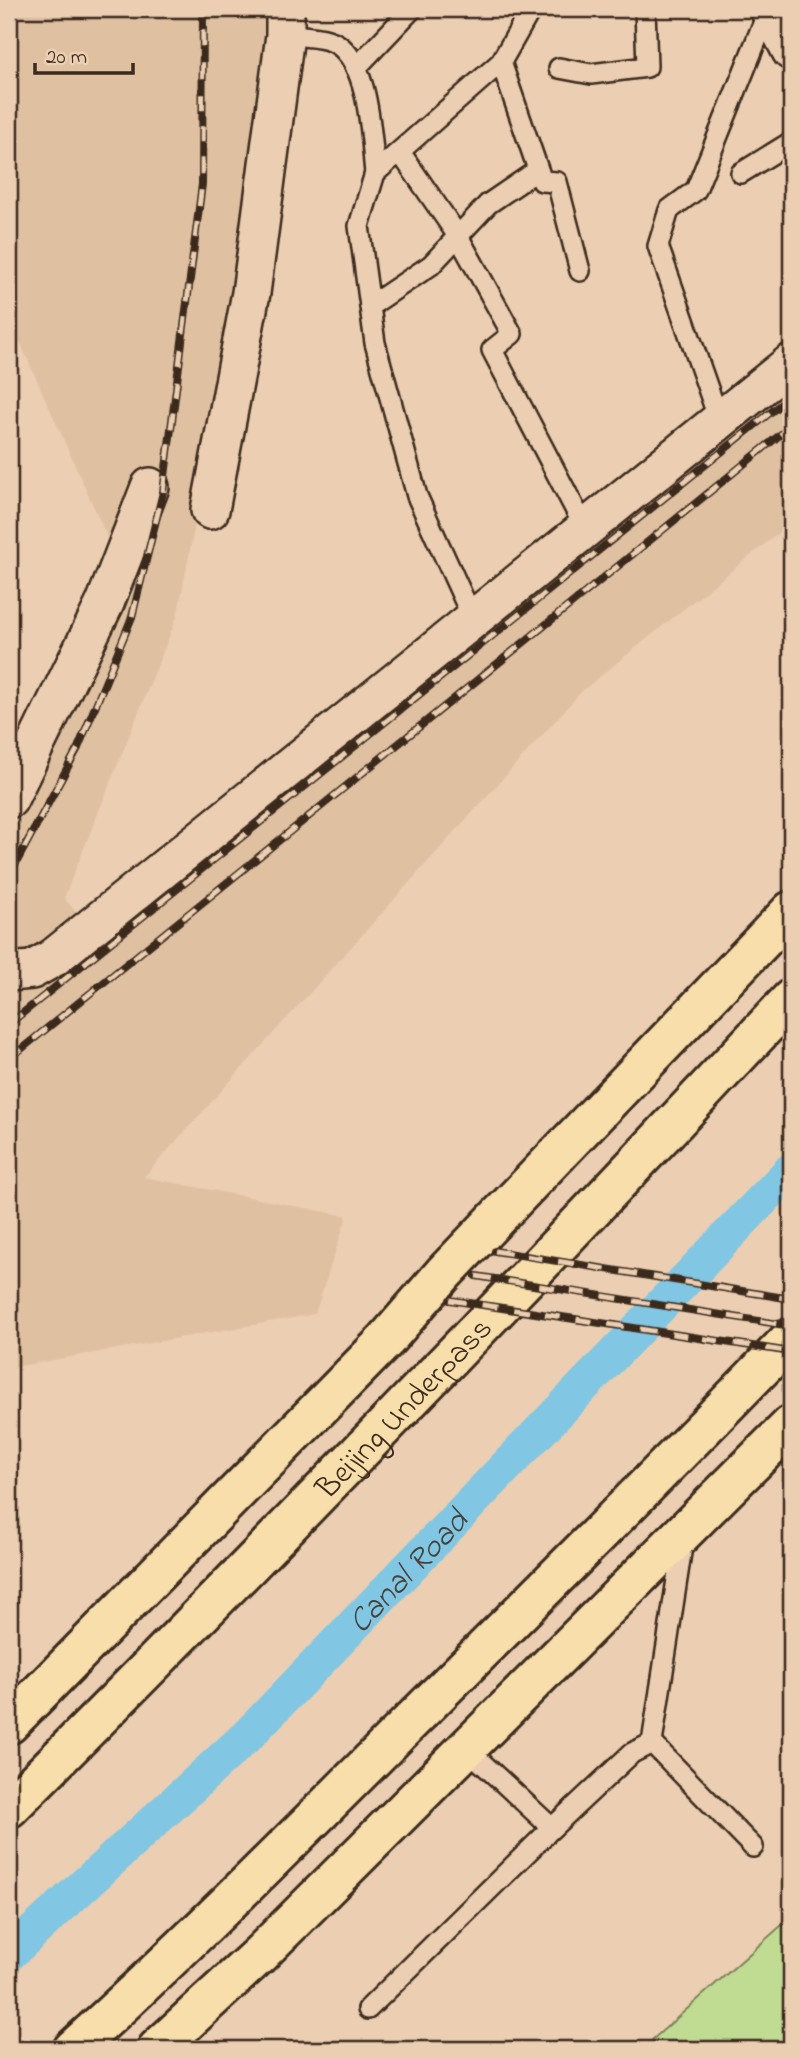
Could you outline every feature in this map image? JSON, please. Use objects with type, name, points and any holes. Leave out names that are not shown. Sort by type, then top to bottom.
[{"type":"main road","points":[[9,1724],[386,1340],[444,1273],[791,911]]},
{"type":"main road","name":"Beijing Underpass","points":[[9,1808],[379,1434],[791,999]]},
{"type":"main road","points":[[73,2049],[125,2002],[356,1776],[650,1484],[791,1338]]},
{"type":"main road","points":[[157,2049],[270,1944],[791,1427]]},
{"type":"street","points":[[769,9],[791,51]]},
{"type":"street","points":[[210,510],[251,293],[285,22]]},
{"type":"street","points":[[9,972],[32,970],[53,958],[791,363]]},
{"type":"street","points":[[9,799],[106,603],[150,487]]},
{"type":"lane","points":[[356,68],[412,9]]},
{"type":"lane","points":[[375,173],[501,62],[531,9]]},
{"type":"lane","points":[[559,68],[591,74],[647,67],[646,9]]},
{"type":"lane","points":[[719,421],[658,246],[668,209],[696,190],[769,9]]},
{"type":"lane","points":[[285,22],[330,40],[346,50],[363,82],[375,173],[359,226],[375,343],[417,496],[473,619]]},
{"type":"lane","points":[[501,62],[542,181],[558,182],[580,271]]},
{"type":"lane","points":[[741,173],[791,142]]},
{"type":"lane","points":[[400,152],[458,236],[512,334],[492,350],[586,528]]},
{"type":"lane","points":[[370,306],[431,265],[488,204],[538,170]]},
{"type":"lane","points":[[653,1743],[685,1531]]},
{"type":"lane","points":[[368,2009],[552,1828],[632,1754],[653,1743]]},
{"type":"lane","points":[[653,1743],[753,1847]]},
{"type":"lane","points":[[467,1749],[552,1828]]},
{"type":"shaded area","points":[[9,9],[267,9],[263,175],[177,617],[64,898],[81,918],[791,370],[791,523],[582,691],[144,1177],[347,1216],[315,1314],[9,1368],[9,761],[113,550],[9,318]]},
{"type":"green space","points":[[791,1917],[791,2049],[660,2049],[652,2040]]},
{"type":"waterway","name":"Canal Road","points":[[9,1954],[248,1735],[791,1170]]},
{"type":"railway","points":[[9,876],[78,748],[132,617],[163,492],[202,184],[203,9]]},
{"type":"railway","points":[[9,1024],[791,396]]},
{"type":"railway","points":[[9,1059],[791,426]]},
{"type":"railway","points":[[495,1251],[791,1299]]},
{"type":"railway","points":[[476,1276],[791,1326]]},
{"type":"railway","points":[[450,1300],[791,1352]]}]
